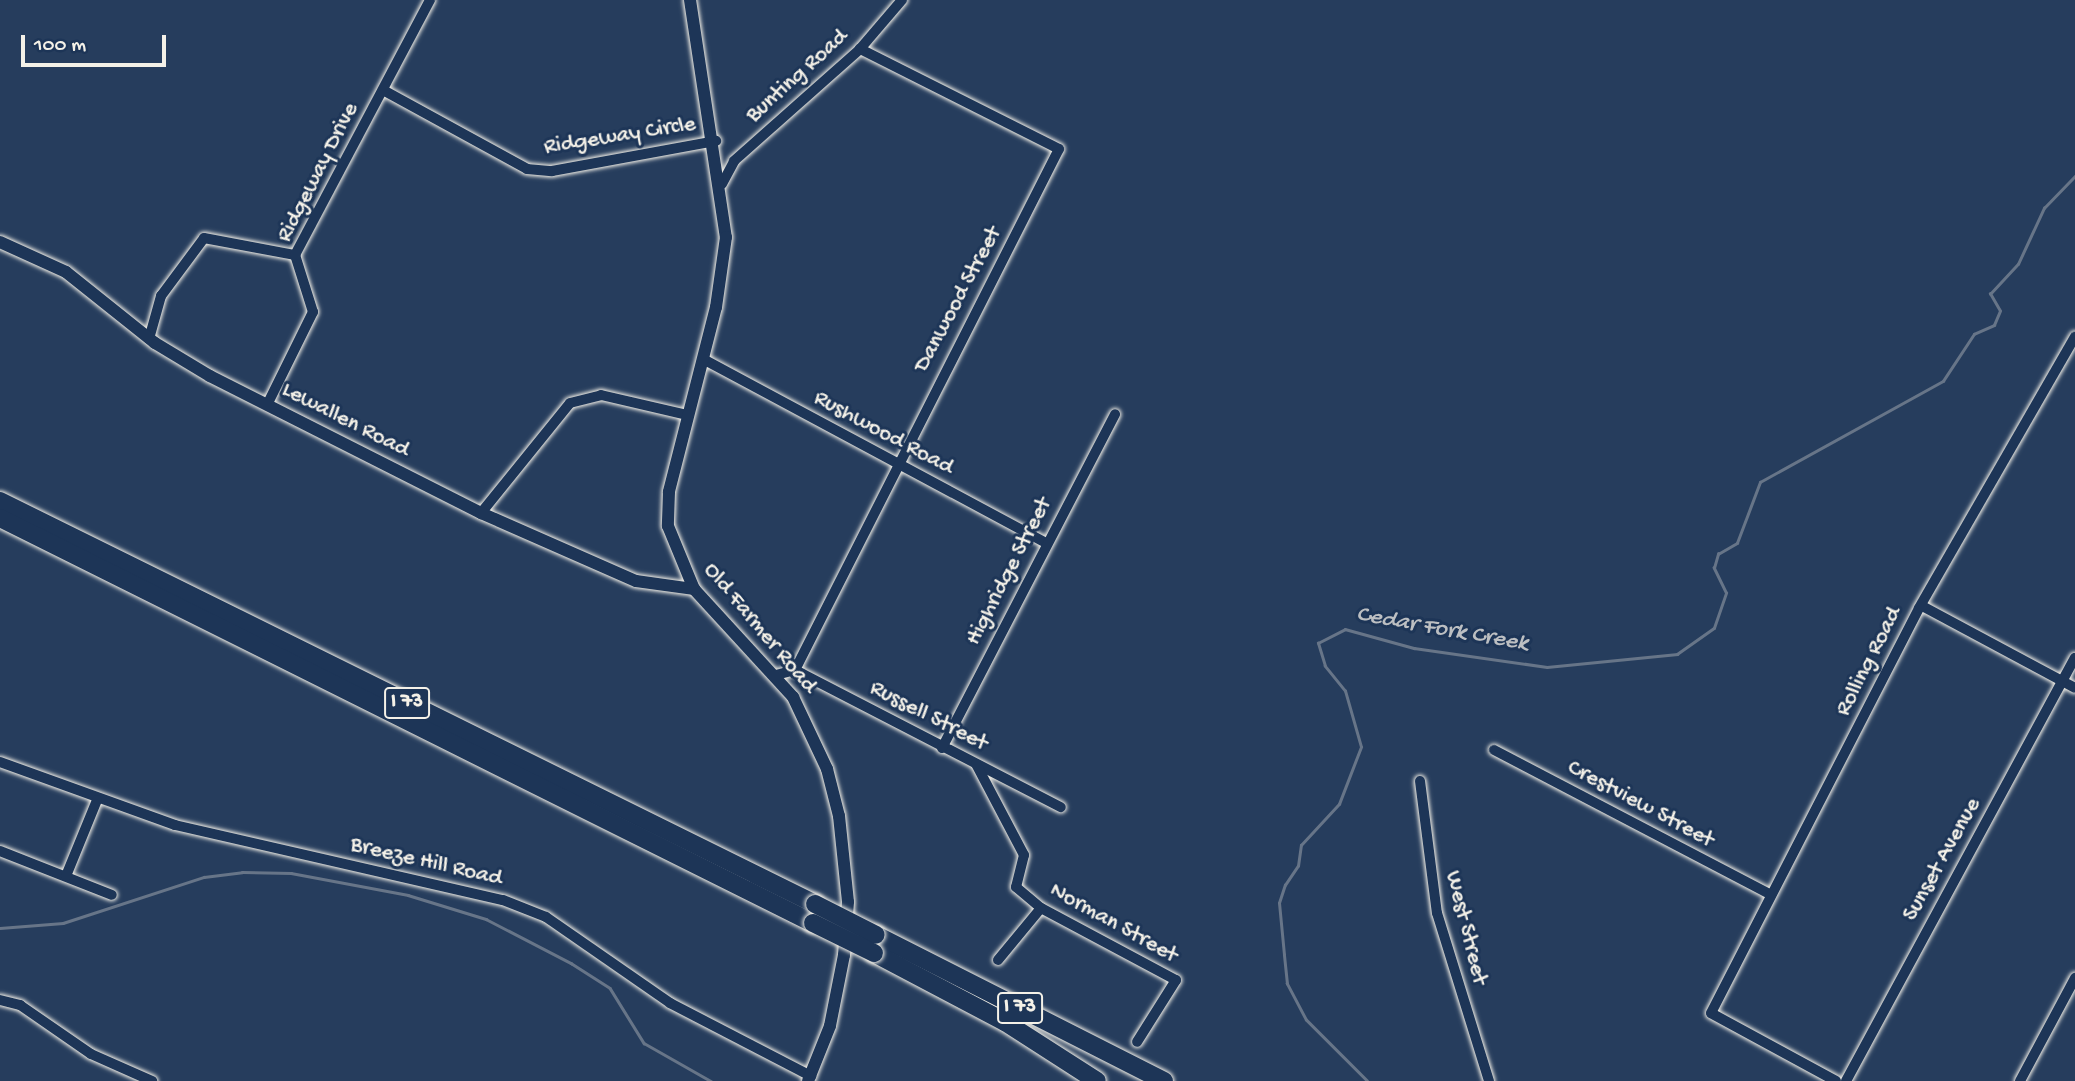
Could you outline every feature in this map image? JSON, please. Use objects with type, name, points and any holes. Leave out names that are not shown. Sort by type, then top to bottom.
[{"type":"highway","name":"I 73","points":[[0,500],[815,904],[1097,1081]]},
{"type":"highway","name":"I 73","points":[[0,518],[813,923],[875,944],[1164,1081]]},
{"type":"street","name":"Ridgeway Drive","points":[[267,405],[313,312],[295,255],[430,0]]},
{"type":"street","name":"Old Farmer Road","points":[[690,0],[722,184],[724,264],[669,492],[668,526],[694,589],[776,675],[811,730],[827,769],[844,856],[844,955],[813,1079]]},
{"type":"street","name":"Bunting Road","points":[[722,184],[734,162],[860,49],[902,0]]},
{"type":"street","name":"Danwood Street","points":[[795,670],[897,463],[1059,149],[860,49]]},
{"type":"street","name":"Ridgeway Circle","points":[[383,90],[527,169],[552,171],[716,141]]},
{"type":"street","points":[[149,339],[161,296],[204,238],[295,255]]},
{"type":"street","name":"Lewallen Road","points":[[0,242],[66,272],[149,339],[267,405],[481,513],[636,581],[694,589]]},
{"type":"street","name":"Rolling Road","points":[[1836,1081],[1711,1013],[1769,894],[1924,607],[2075,337]]},
{"type":"street","name":"Rushwood Road","points":[[703,359],[1045,542]]},
{"type":"street","points":[[481,513],[570,402],[601,395],[687,415]]},
{"type":"street","name":"Highridge Street","points":[[942,748],[1045,542],[1115,414]]},
{"type":"street","points":[[1924,607],[2075,688]]},
{"type":"street","name":"Sunset Avenue","points":[[1846,1081],[2075,658]]},
{"type":"street","points":[[776,675],[795,670]]},
{"type":"street","name":"Russell Street","points":[[795,670],[1061,807]]},
{"type":"street","name":"Crestview Street","points":[[1494,750],[1769,894]]},
{"type":"street","name":"Breeze Hill Road","points":[[0,762],[97,800],[210,834],[503,900],[545,917],[670,1003],[813,1079]]},
{"type":"street","name":"Norman Street","points":[[976,764],[1024,855],[1016,887],[1041,908],[1176,980],[1137,1042]]},
{"type":"street","name":"West Street","points":[[1420,781],[1437,913],[1489,1081]]},
{"type":"street","points":[[66,876],[97,800]]},
{"type":"street","points":[[0,850],[112,895]]},
{"type":"street","points":[[998,960],[1041,908]]},
{"type":"street","points":[[2020,1081],[2075,978]]},
{"type":"street","points":[[0,1000],[31,1011],[91,1054],[152,1081]]},
{"type":"waterway","name":"Cedar Fork Creek","points":[[1367,1081],[1306,1020],[1287,984],[1279,903],[1285,885],[1298,866],[1301,845],[1339,804],[1361,747],[1345,691],[1325,666],[1318,643],[1345,629],[1414,648],[1547,667],[1677,654],[1714,628],[1726,593],[1714,568],[1718,554],[1737,543],[1760,482],[1943,381],[1974,334],[1994,325],[2000,311],[1990,294],[2018,264],[2044,208],[2075,176]]},
{"type":"waterway","points":[[0,928],[63,923],[204,877],[242,872],[291,873],[408,895],[486,919],[571,963],[610,988],[644,1043],[711,1081]]}]
